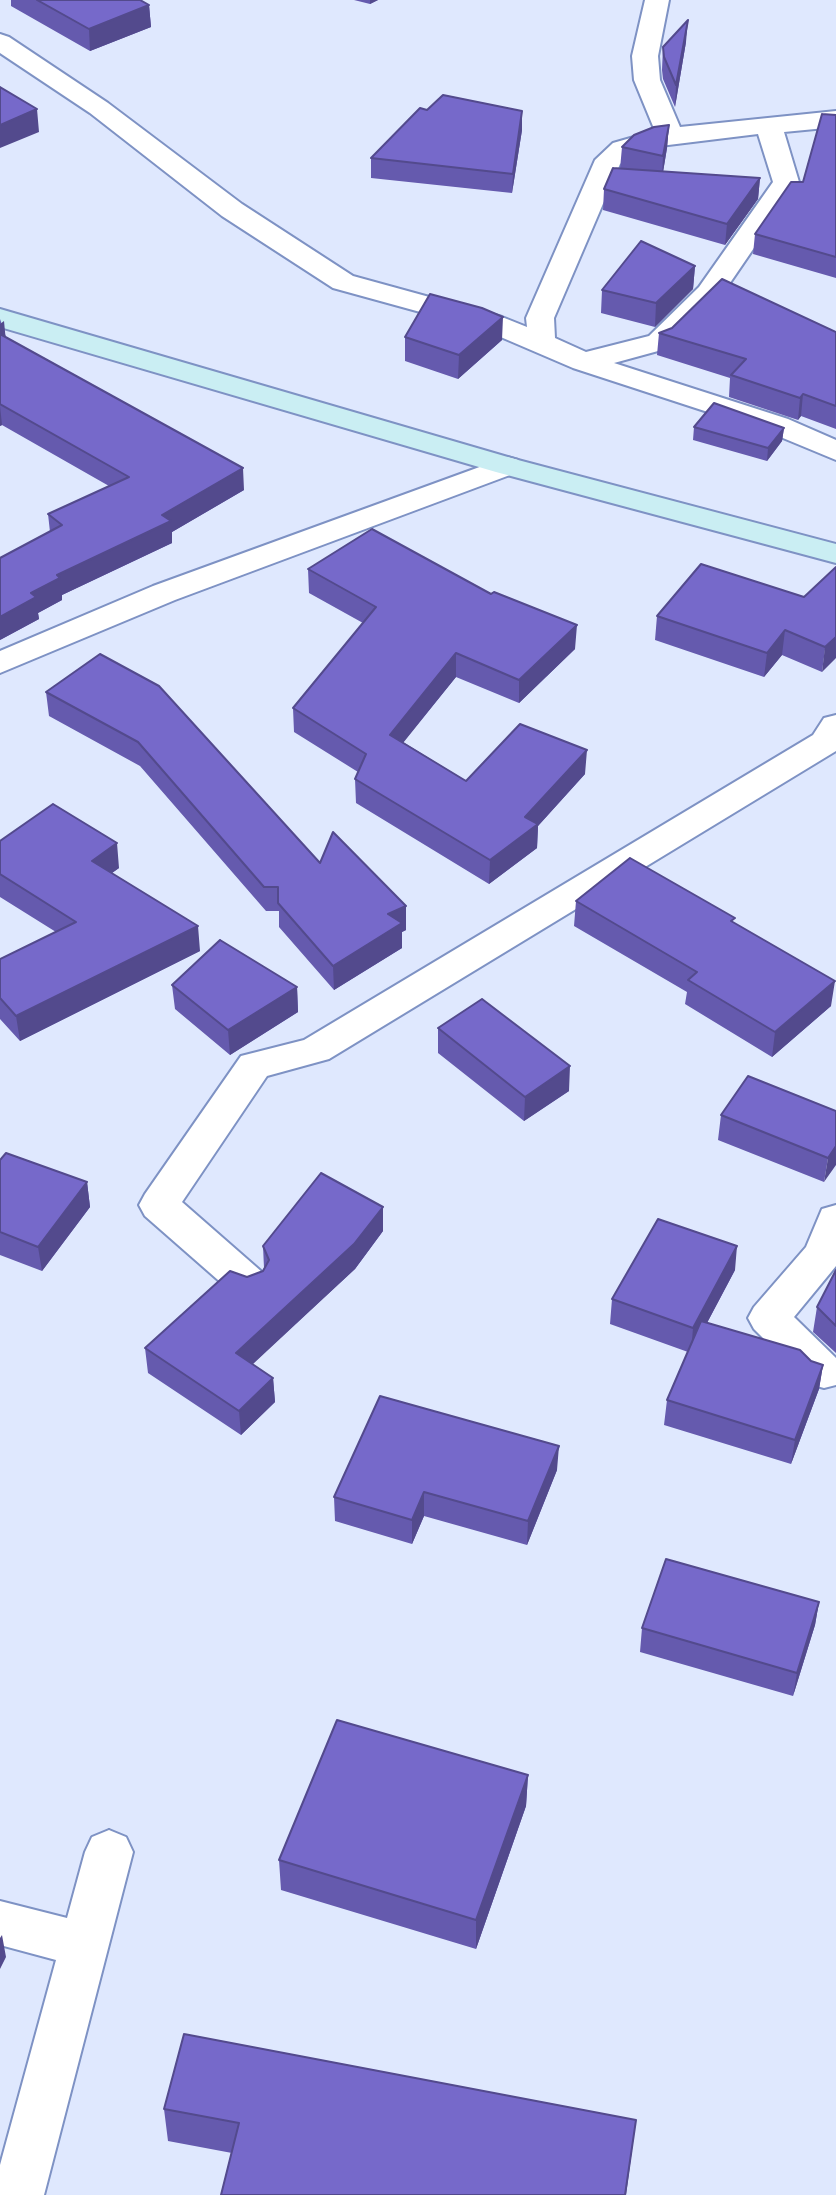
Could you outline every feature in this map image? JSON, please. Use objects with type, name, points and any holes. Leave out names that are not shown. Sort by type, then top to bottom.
[{"type":"street","points":[[657,0],[645,56],[647,80],[671,137]]},
{"type":"street","points":[[0,42],[99,108],[232,210],[343,282],[492,323],[583,362],[777,425],[836,451]]},
{"type":"street","points":[[538,342],[542,332],[540,318],[608,160],[622,149],[648,140],[836,119]]},
{"type":"street","points":[[583,362],[659,342],[709,293],[786,183],[769,126]]},
{"type":"street","points":[[0,318],[507,466],[836,554]]},
{"type":"street","points":[[0,663],[164,593],[507,466]]},
{"type":"street","points":[[248,1283],[159,1205],[254,1066],[316,1050],[825,743],[836,726]]},
{"type":"street","points":[[824,1372],[769,1318],[823,1254],[836,1220]]},
{"type":"street","points":[[18,2195],[110,1852]]},
{"type":"street","points":[[0,1923],[85,1945]]},
{"type":"building","points":[[37,0],[140,0],[149,5],[89,29]]},
{"type":"building","points":[[688,20],[676,85],[664,57],[663,47]]},
{"type":"building","points":[[0,87],[37,109],[0,125]]},
{"type":"building","points":[[443,95],[522,111],[513,174],[371,158],[420,108],[427,110]]},
{"type":"building","points":[[822,114],[836,115],[836,257],[755,234],[791,182],[803,182]]},
{"type":"building","points":[[669,125],[663,156],[622,147],[634,135],[654,127]]},
{"type":"building","points":[[613,168],[760,178],[727,224],[604,189]]},
{"type":"building","points":[[641,241],[695,266],[656,303],[602,290]]},
{"type":"building","points":[[722,279],[836,332],[836,406],[803,394],[800,398],[731,375],[746,359],[659,333],[672,328]]},
{"type":"building","points":[[430,294],[482,308],[503,317],[459,355],[405,337]]},
{"type":"building","points":[[0,334],[243,468],[162,515],[171,521],[57,575],[60,578],[31,593],[36,597],[0,617],[0,558],[62,525],[48,514],[129,477],[0,404]]},
{"type":"building","points":[[714,403],[784,428],[768,448],[694,427]]},
{"type":"building","points":[[372,529],[491,594],[494,592],[577,625],[519,680],[456,653],[390,735],[466,781],[520,724],[587,750],[525,817],[538,824],[490,860],[355,779],[366,754],[293,708],[376,607],[308,569]]},
{"type":"building","points":[[701,564],[804,597],[836,567],[836,637],[825,647],[785,630],[767,653],[657,616]]},
{"type":"building","points":[[100,654],[159,686],[320,863],[333,832],[406,906],[388,914],[402,923],[333,966],[278,903],[278,887],[264,887],[138,742],[46,692]]},
{"type":"building","points":[[53,804],[117,843],[92,861],[198,926],[16,1016],[0,998],[0,959],[76,922],[0,874],[0,841]]},
{"type":"building","points":[[630,858],[735,918],[731,921],[835,981],[775,1032],[688,980],[697,972],[576,901]]},
{"type":"building","points":[[220,940],[297,987],[228,1030],[172,985]]},
{"type":"building","points":[[482,999],[570,1066],[525,1097],[438,1028]]},
{"type":"building","points":[[748,1076],[836,1111],[836,1146],[828,1158],[721,1115]]},
{"type":"building","points":[[6,1153],[87,1182],[38,1247],[0,1232],[0,1160]]},
{"type":"building","points":[[321,1173],[383,1207],[354,1244],[236,1353],[273,1378],[239,1411],[145,1348],[230,1271],[247,1277],[263,1271],[269,1260],[263,1246]]},
{"type":"building","points":[[658,1219],[737,1246],[693,1328],[612,1299]]},
{"type":"building","points":[[836,1270],[836,1326],[817,1307]]},
{"type":"building","points":[[701,1321],[800,1350],[811,1361],[823,1365],[795,1440],[667,1400]]},
{"type":"building","points":[[380,1396],[559,1446],[528,1521],[424,1492],[412,1520],[334,1497]]},
{"type":"building","points":[[666,1559],[819,1602],[797,1673],[642,1628]]},
{"type":"building","points":[[337,1720],[528,1775],[476,1920],[279,1860]]},
{"type":"building","points":[[184,2034],[636,2120],[625,2195],[221,2195],[239,2123],[164,2109]]}]
